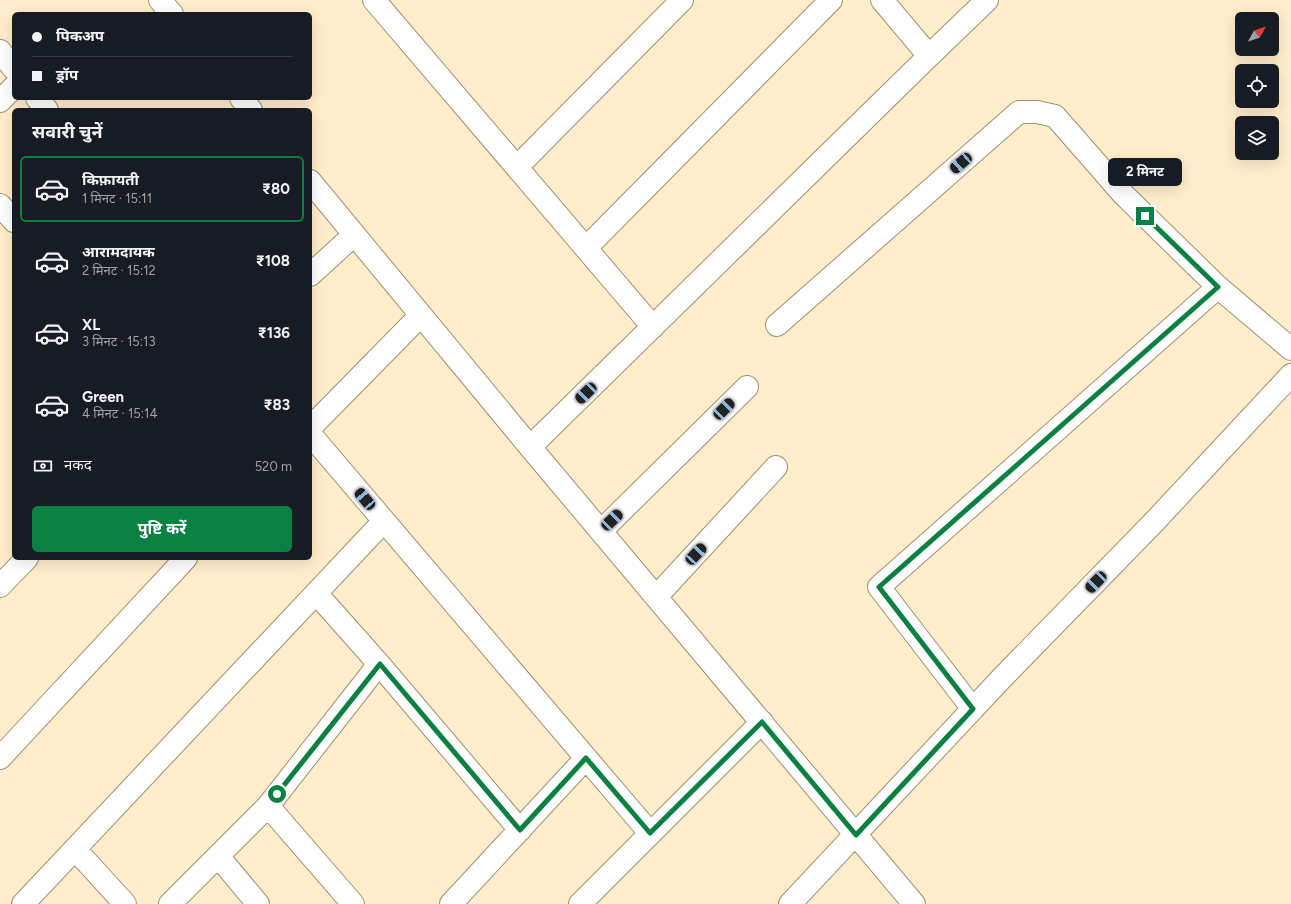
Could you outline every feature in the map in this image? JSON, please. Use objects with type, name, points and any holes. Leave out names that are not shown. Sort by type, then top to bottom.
[{"type":"street","points":[[160,0],[170,12]]},
{"type":"street","points":[[374,0],[653,327]]},
{"type":"street","points":[[517,167],[682,0]]},
{"type":"street","points":[[586,248],[831,0]]},
{"type":"street","points":[[882,0],[929,56]]},
{"type":"street","points":[[530,447],[987,0]]},
{"type":"street","points":[[0,51],[12,66]]},
{"type":"street","points":[[0,101],[12,89]]},
{"type":"street","points":[[39,100],[45,108]]},
{"type":"street","points":[[243,100],[249,108]]},
{"type":"street","points":[[777,325],[1019,112],[1038,112],[1055,116],[1124,195],[1218,287],[1291,349]]},
{"type":"street","points":[[312,183],[530,447],[914,904]]},
{"type":"street","points":[[0,205],[12,219]]},
{"type":"street","points":[[312,273],[354,234]]},
{"type":"street","points":[[973,709],[879,587],[1218,287]]},
{"type":"street","points":[[312,426],[421,315]]},
{"type":"street","points":[[790,904],[973,709],[1155,522],[1291,375]]},
{"type":"street","points":[[601,531],[747,387]]},
{"type":"street","points":[[312,436],[650,833]]},
{"type":"street","points":[[656,597],[776,467]]},
{"type":"street","points":[[23,904],[384,520]]},
{"type":"street","points":[[0,586],[25,560]]},
{"type":"street","points":[[0,758],[184,560]]},
{"type":"street","points":[[316,593],[380,664],[520,830]]},
{"type":"street","points":[[170,904],[268,806],[380,664]]},
{"type":"street","points":[[580,904],[762,722]]},
{"type":"street","points":[[451,904],[586,758]]},
{"type":"street","points":[[268,806],[353,904]]},
{"type":"street","points":[[75,849],[125,904]]},
{"type":"street","points":[[218,856],[258,904]]},
{"type":"route","points":[[277,794],[380,664],[520,830],[586,758],[650,833],[762,722],[856,835],[973,709],[879,587],[1218,287],[1145,216]]}]
